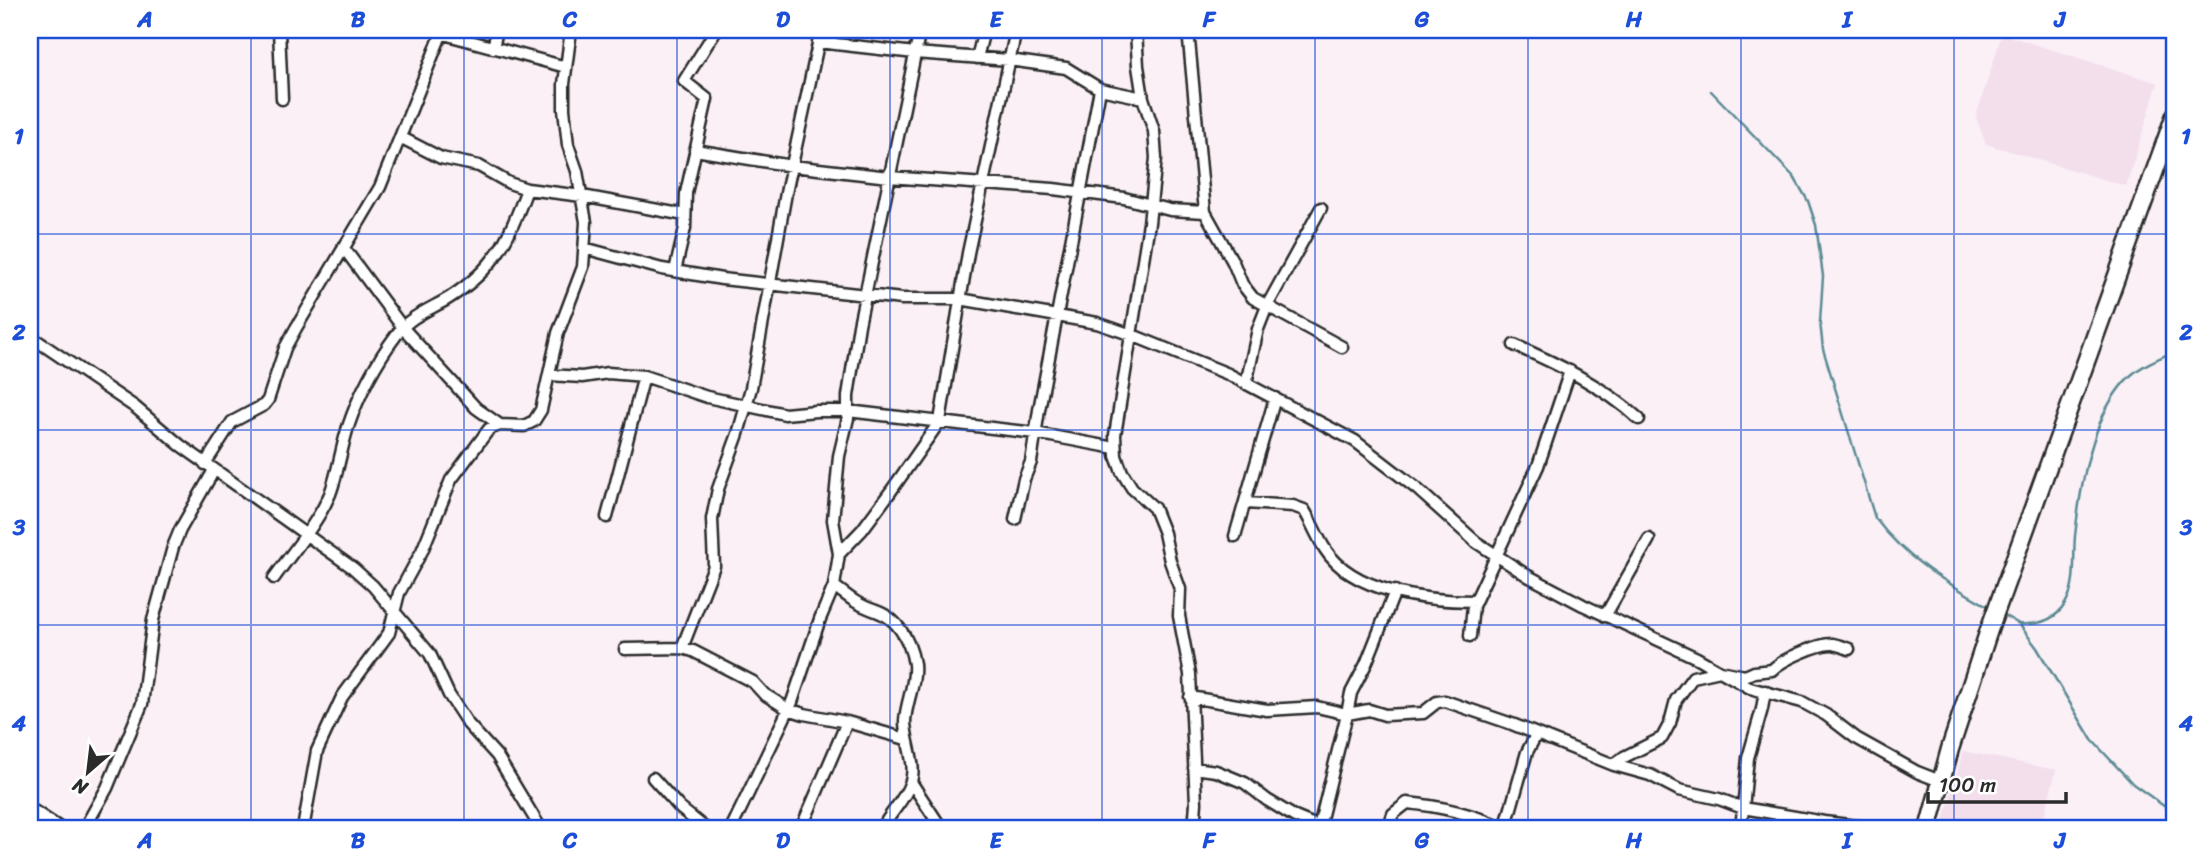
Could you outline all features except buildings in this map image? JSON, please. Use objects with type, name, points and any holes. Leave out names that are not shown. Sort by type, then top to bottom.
[{"type":"main road","points":[[1928,829],[1940,781],[1989,630],[2175,115]]},
{"type":"main road","points":[[30,812],[56,829]]},
{"type":"street","points":[[279,30],[282,99]]},
{"type":"street","points":[[493,48],[497,30]]},
{"type":"street","points":[[303,829],[317,751],[342,697],[389,633],[399,593],[422,551],[451,480],[489,429],[500,425],[524,426],[534,421],[541,410],[558,333],[583,267],[586,222],[578,171],[568,145],[564,108],[571,30]]},
{"type":"street","points":[[676,271],[685,228],[686,193],[707,99],[684,81],[716,30]]},
{"type":"street","points":[[682,648],[715,566],[712,519],[746,406],[821,30]]},
{"type":"street","points":[[731,829],[788,709],[834,586],[839,554],[833,520],[850,384],[920,30]]},
{"type":"street","points":[[977,58],[984,30]]},
{"type":"street","points":[[839,554],[862,530],[940,421],[960,299],[1016,30]]},
{"type":"street","points":[[1136,30],[1138,66],[1143,98],[1154,131],[1156,158],[1132,335],[1115,435],[1115,456],[1132,488],[1154,508],[1180,589],[1179,616],[1190,674],[1194,829]]},
{"type":"street","points":[[1188,30],[1205,212],[1242,284],[1253,298],[1342,347]]},
{"type":"street","points":[[84,829],[107,788],[142,704],[153,620],[180,530],[232,422],[264,405],[268,400],[285,348],[380,187],[444,32],[566,67]]},
{"type":"street","points":[[818,42],[1066,68],[1100,89],[1143,98]]},
{"type":"street","points":[[1015,519],[1024,479],[1031,463],[1100,89]]},
{"type":"street","points":[[400,137],[441,158],[480,166],[509,183],[527,188],[582,195],[685,215]]},
{"type":"street","points":[[695,150],[792,166],[890,177],[1080,192],[1124,198],[1170,210],[1205,212]]},
{"type":"street","points":[[274,578],[331,492],[356,404],[367,382],[403,328],[424,310],[459,290],[480,274],[498,255],[513,228],[527,188]]},
{"type":"street","points":[[1246,384],[1258,329],[1267,306],[1321,208]]},
{"type":"street","points":[[343,247],[403,328],[471,403],[500,425]]},
{"type":"street","points":[[584,248],[676,271],[769,286],[902,299],[960,299],[1097,323],[1132,335],[1246,384],[1355,441],[1416,488],[1476,542],[1528,576],[1605,616],[1697,658],[1750,688],[1802,702],[1917,772],[1940,781]]},
{"type":"street","points":[[30,336],[135,407],[209,467],[354,568],[373,586],[429,654],[449,695],[468,724],[497,756],[541,829]]},
{"type":"street","points":[[1514,345],[1570,371],[1639,419]]},
{"type":"street","points":[[1470,636],[1475,601],[1538,466],[1570,371]]},
{"type":"street","points":[[549,375],[582,377],[608,373],[644,376],[746,406],[785,414],[848,411],[1035,433],[1115,448]]},
{"type":"street","points":[[607,517],[644,376]]},
{"type":"street","points":[[1235,536],[1275,398]]},
{"type":"street","points":[[1246,503],[1293,506],[1304,510],[1326,550],[1346,572],[1395,592],[1440,600],[1475,601]]},
{"type":"street","points":[[1605,616],[1649,540]]},
{"type":"street","points":[[834,586],[856,602],[886,614],[910,645],[914,666],[913,685],[905,719],[912,764],[911,782],[902,801],[882,829]]},
{"type":"street","points":[[1194,768],[1216,771],[1245,783],[1295,817],[1322,828],[1351,694],[1395,592]]},
{"type":"street","points":[[1614,765],[1662,738],[1670,723],[1676,700],[1693,677],[1720,671],[1745,676],[1772,670],[1787,658],[1830,644],[1849,649]]},
{"type":"street","points":[[625,649],[682,648],[693,651],[741,674],[764,694],[788,709],[906,739]]},
{"type":"street","points":[[1741,829],[1748,758],[1765,691]]},
{"type":"street","points":[[1190,697],[1267,710],[1317,707],[1347,714],[1369,710],[1385,715],[1423,713],[1437,702],[1445,701],[1512,724],[1614,765],[1650,775],[1679,790],[1719,799],[1743,808],[1882,829]]},
{"type":"street","points":[[801,829],[847,722]]},
{"type":"street","points":[[1388,829],[1393,814],[1407,803],[1433,805],[1505,829],[1527,752],[1536,735]]},
{"type":"street","points":[[653,778],[680,808],[706,829]]},
{"type":"street","points":[[911,782],[942,829]]},
{"type":"shaded area","points":[[2002,34],[2158,83],[2126,186],[1986,144],[1976,117]]},
{"type":"shaded area","points":[[1963,751],[2056,770],[2041,829],[1942,829]]},
{"type":"waterway","points":[[1711,91],[1794,177],[1808,201],[1816,225],[1823,276],[1820,322],[1823,349],[1875,518],[1913,558],[1991,608]]},
{"type":"waterway","points":[[2019,624],[2038,623],[2051,618],[2061,610],[2069,596],[2073,580],[2080,496],[2090,452],[2097,430],[2116,392],[2129,377],[2145,365],[2175,351]]},
{"type":"waterway","points":[[2000,613],[2019,624],[2037,648],[2092,740],[2133,784],[2175,814]]}]
